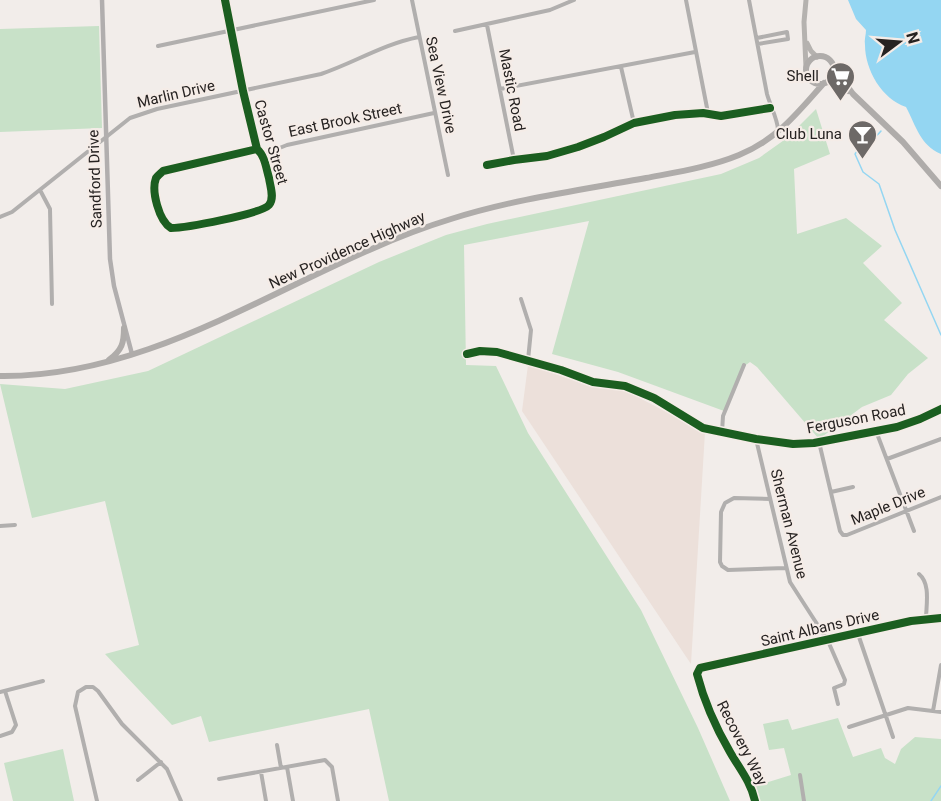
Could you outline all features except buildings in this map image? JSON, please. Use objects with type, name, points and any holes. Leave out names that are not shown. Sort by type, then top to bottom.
[{"type":"highway","points":[[853,94],[828,59],[817,57],[809,62],[806,68],[812,81],[840,85],[853,94],[903,142],[941,186]]},
{"type":"highway","points":[[826,82],[832,75],[833,67]]},
{"type":"highway","name":"New Providence Highway","points":[[802,109],[812,90],[812,81]]},
{"type":"highway","name":"New Providence Highway","points":[[0,376],[57,371],[132,355],[184,336],[416,230],[487,209],[720,162],[759,145],[785,126],[826,82]]},
{"type":"highway","points":[[106,362],[119,352],[123,345],[124,328]]},
{"type":"main road","points":[[806,0],[804,36],[806,68]]},
{"type":"main road","points":[[804,36],[811,51],[817,57]]},
{"type":"street","name":"Sandford Drive","points":[[102,0],[110,259],[112,279],[132,355]]},
{"type":"street","name":"Castor Street","points":[[225,0],[243,92],[272,197],[269,205],[260,211],[186,227],[171,228],[164,222],[155,193],[159,175],[171,168],[257,148]]},
{"type":"street","points":[[158,46],[374,0]]},
{"type":"street","name":"Sea View Drive","points":[[412,0],[448,175]]},
{"type":"street","points":[[455,31],[550,10],[574,0]]},
{"type":"street","points":[[686,0],[708,113]]},
{"type":"street","points":[[749,0],[770,108],[778,124],[777,132]]},
{"type":"street","name":"Mastic Road","points":[[487,25],[514,160]]},
{"type":"street","points":[[757,38],[787,32],[788,39],[758,44]]},
{"type":"street","name":"Marlin Drive","points":[[0,216],[12,212],[130,118],[143,113],[321,74],[335,70],[381,48],[419,37]]},
{"type":"street","points":[[500,89],[695,52]]},
{"type":"street","points":[[621,67],[634,123]]},
{"type":"street","points":[[487,165],[547,156],[604,138],[634,123],[675,115],[708,113],[721,116],[770,108]]},
{"type":"street","name":"East Brook Street","points":[[262,155],[287,145],[434,113]]},
{"type":"street","points":[[778,124],[785,126]]},
{"type":"street","points":[[40,190],[50,209],[52,304]]},
{"type":"street","points":[[521,299],[531,330],[528,360]]},
{"type":"street","name":"Ferguson Road","points":[[467,354],[480,351],[497,352],[528,360],[584,380],[625,386],[654,399],[703,428],[793,444],[819,442],[908,424],[941,409]]},
{"type":"street","points":[[722,432],[723,416],[744,365]]},
{"type":"street","points":[[876,431],[914,531]]},
{"type":"street","name":"Sherman Avenue","points":[[756,439],[791,586],[828,641],[845,680],[844,684],[834,688],[838,704]]},
{"type":"street","points":[[887,459],[941,439]]},
{"type":"street","points":[[819,442],[831,492],[853,487]]},
{"type":"street","name":"Maple Drive","points":[[831,492],[840,531],[843,535],[941,497]]},
{"type":"street","points":[[770,498],[734,498],[725,503],[721,512],[720,562],[724,569],[733,571],[786,568]]},
{"type":"street","points":[[0,526],[15,525]]},
{"type":"street","points":[[919,574],[923,577],[926,586],[926,620]]},
{"type":"street","name":"Saint Albans Drive","points":[[705,666],[828,641],[911,621],[941,618]]},
{"type":"street","points":[[858,634],[893,737]]},
{"type":"street","points":[[933,711],[941,665]]},
{"type":"street","name":"Recovery Way","points":[[705,666],[700,668],[697,674],[710,711],[731,754],[751,786],[755,801]]},
{"type":"street","points":[[0,736],[12,732],[16,725],[2,692],[43,681]]},
{"type":"street","points":[[97,801],[75,706],[78,692],[86,687],[93,687],[98,691],[122,724],[167,769],[181,801]]},
{"type":"street","points":[[849,727],[908,708],[941,712]]},
{"type":"street","points":[[277,745],[281,768]]},
{"type":"street","points":[[219,779],[322,760],[328,761],[332,767],[338,801]]},
{"type":"street","points":[[138,780],[161,762]]},
{"type":"street","points":[[287,767],[293,801]]},
{"type":"street","points":[[261,772],[266,801]]},
{"type":"street","points":[[800,775],[804,801]]},
{"type":"shaded area","points":[[528,365],[585,384],[628,392],[705,432],[691,664],[522,411]]},
{"type":"green space","points":[[99,26],[102,128],[0,132],[0,29]]},
{"type":"green space","points":[[816,109],[830,154],[794,169],[797,234],[846,218],[882,246],[863,263],[902,303],[884,320],[928,358],[908,374],[891,395],[862,407],[819,439],[757,367],[750,362],[743,367],[724,411],[618,372],[552,354],[589,221],[464,245],[466,365],[496,366],[528,433],[641,610],[698,728],[730,801],[389,801],[369,709],[209,742],[201,716],[172,725],[105,654],[139,645],[105,501],[32,518],[0,384],[65,389],[148,371],[379,262],[446,235],[487,224],[721,174],[759,158],[787,138]]},
{"type":"green space","points":[[838,718],[853,757],[881,748],[885,758],[895,764],[901,749],[915,737],[941,739],[941,801],[760,801],[756,786],[791,775],[784,748],[769,750],[763,724],[788,719],[792,730]]},
{"type":"green space","points":[[63,749],[74,801],[13,801],[4,763]]},
{"type":"water","points":[[848,0],[941,0],[941,154],[923,140],[906,107],[889,97],[876,82],[866,55],[866,30],[856,19]]},
{"type":"waterway","points":[[881,131],[855,154],[863,172],[879,184],[895,230],[941,335]]},
{"type":"waterway","points":[[931,801],[941,786]]},
{"type":"cycle path","points":[[225,0],[243,91],[257,149],[266,166],[272,199],[263,209],[206,223],[171,228],[163,219],[157,205],[155,190],[156,178],[163,171],[257,149]]},
{"type":"cycle path","points":[[487,165],[547,156],[578,147],[634,123],[675,115],[703,113],[721,116],[770,108]]},
{"type":"cycle path","points":[[467,354],[480,351],[497,352],[561,370],[593,382],[625,386],[654,398],[703,428],[793,444],[814,443],[897,427],[941,409]]},
{"type":"cycle path","points":[[755,801],[748,781],[711,714],[697,674],[700,668],[911,621],[941,618]]},
{"type":"place","name":"Shell","points":[[840,102]]},
{"type":"place","name":"Club Luna","points":[[863,160]]}]
